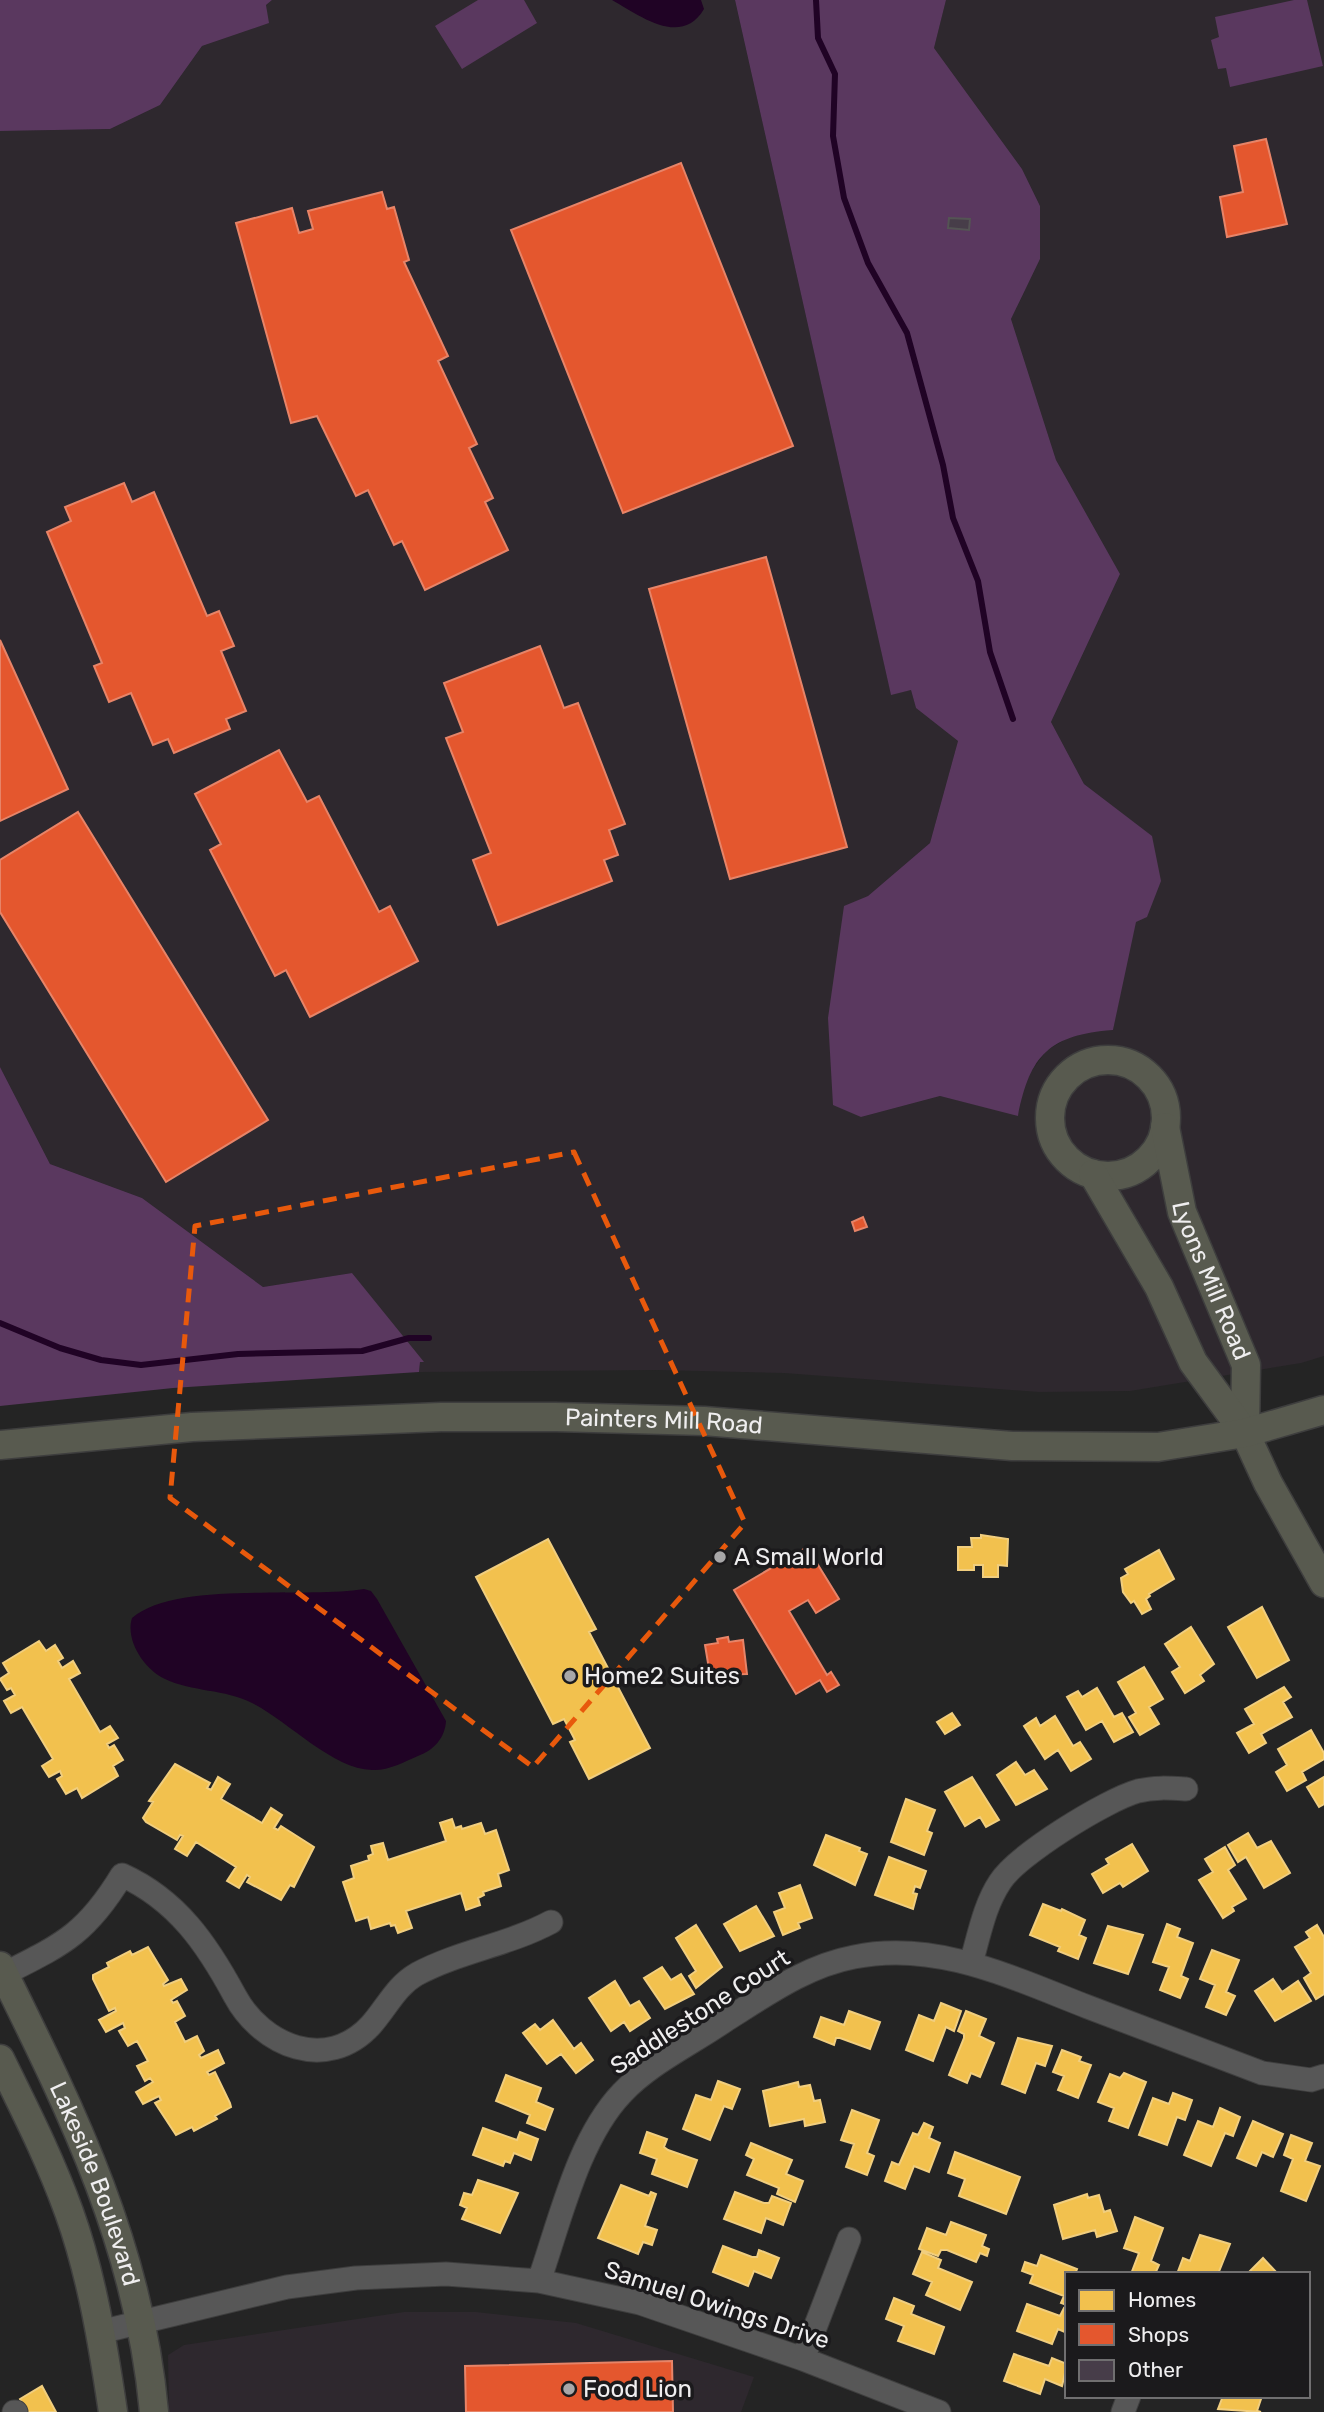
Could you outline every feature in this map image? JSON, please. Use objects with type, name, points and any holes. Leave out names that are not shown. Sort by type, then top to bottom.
[{"type":"main road","name":"Lyons Mill Road","points":[[1245,1433],[1246,1365],[1182,1212],[1165,1127],[1162,1097],[1141,1070],[1110,1060],[1079,1067],[1057,1090],[1052,1101],[1051,1128],[1054,1140],[1068,1160],[1093,1174],[1159,1287],[1193,1362],[1245,1433],[1275,1496],[1324,1583]]},
{"type":"main road","points":[[1093,1174],[1118,1175],[1143,1164],[1160,1144],[1165,1127]]},
{"type":"main road","name":"Painters Mill Road","points":[[0,1445],[192,1427],[441,1417],[704,1421],[939,1441],[1080,1448],[1158,1447],[1245,1433],[1324,1410]]},
{"type":"main road","name":"Lakeside Boulevard","points":[[1,1972],[76,2121],[107,2199],[141,2322],[154,2412]]},
{"type":"main road","name":"Lakeside Boulevard","points":[[0,2059],[41,2141],[70,2215],[100,2332],[113,2412]]},
{"type":"street","points":[[971,1963],[989,1903],[1000,1880],[1015,1865],[1116,1799],[1160,1787],[1185,1789]]},
{"type":"street","points":[[1,1972],[38,1958],[85,1927],[102,1907],[121,1875],[145,1885],[173,1906],[192,1927],[224,1973],[248,2019],[268,2036],[293,2048],[313,2050],[334,2047],[357,2036],[371,2025],[394,1993],[414,1976],[471,1951],[528,1934],[551,1922]]},
{"type":"street","name":"Saddlestone Court","points":[[539,2281],[585,2150],[603,2116],[623,2091],[770,1992],[811,1970],[851,1957],[885,1952],[919,1953],[971,1963],[1262,2073],[1311,2080],[1324,2076]]},
{"type":"street","points":[[803,2359],[849,2239]]},
{"type":"street","name":"Samuel Owings Drive","points":[[100,2332],[287,2287],[356,2278],[446,2274],[539,2281],[640,2303],[803,2359],[899,2405],[939,2412]]},
{"type":"highlighted area","points":[[574,1152],[745,1523],[533,1767],[170,1498],[195,1226]]},
{"type":"shaded area","points":[[0,0],[272,0],[266,5],[269,23],[202,46],[160,105],[110,129],[0,131]]},
{"type":"shaded area","points":[[272,0],[735,0],[891,694],[911,690],[916,708],[958,741],[930,843],[868,896],[844,907],[861,1117],[940,1096],[1018,1115],[1025,1080],[1046,1051],[1076,1033],[1113,1030],[1151,836],[1084,784],[1051,722],[1120,574],[1056,460],[1011,319],[1040,259],[1040,206],[1022,169],[934,48],[946,0],[1324,0],[1324,1356],[1301,1363],[1130,1391],[1039,1392],[784,1373],[657,1370],[419,1372],[420,1362],[352,1273],[263,1287],[142,1198],[50,1164],[0,1067],[0,131],[110,129],[160,105],[202,46],[268,23],[266,5]]},
{"type":"shaded area","points":[[478,0],[524,0],[537,23],[462,69],[435,26]]},
{"type":"shaded area","points":[[612,0],[701,0],[704,9],[695,20],[684,26],[672,27],[647,20]]},
{"type":"shaded area","points":[[735,0],[946,0],[934,48],[1022,169],[1040,206],[1040,259],[1011,319],[1056,460],[1120,574],[1051,722],[1084,784],[1152,836],[1161,881],[1147,917],[1136,922],[1113,1030],[1073,1037],[1046,1052],[1029,1077],[1018,1116],[940,1096],[861,1117],[833,1105],[828,1018],[844,906],[868,896],[930,843],[958,741],[916,708],[911,690],[891,695]]},
{"type":"shaded area","points":[[1294,0],[1307,0],[1323,66],[1230,87],[1226,68],[1218,69],[1211,40],[1219,37],[1215,17]]},
{"type":"shaded area","points":[[0,1067],[50,1164],[142,1198],[263,1287],[352,1273],[424,1362],[420,1362],[419,1372],[173,1388],[0,1406]]},
{"type":"shaded area","points":[[364,1589],[371,1591],[377,1599],[446,1721],[441,1738],[429,1750],[384,1769],[357,1768],[341,1762],[266,1711],[242,1698],[165,1679],[143,1661],[131,1635],[132,1618],[152,1606],[178,1599],[242,1593],[338,1592]]},
{"type":"shaded area","points":[[404,2312],[476,2312],[576,2323],[754,2377],[741,2412],[169,2412],[168,2355],[184,2345]]},
{"type":"building: Homes","points":[[981,1535],[1008,1539],[1007,1566],[998,1565],[998,1577],[983,1577],[983,1565],[974,1565],[974,1570],[958,1570],[958,1547],[972,1547],[971,1538],[981,1538]]},
{"type":"building: Homes","name":"Home2 Suites","points":[[548,1539],[596,1629],[589,1632],[650,1748],[589,1779],[570,1742],[575,1740],[564,1719],[553,1724],[476,1577]]},
{"type":"building: Homes","points":[[1159,1550],[1174,1579],[1149,1594],[1146,1599],[1151,1609],[1142,1614],[1134,1601],[1131,1603],[1123,1592],[1121,1578],[1128,1574],[1125,1569]]},
{"type":"building: Homes","points":[[1262,1607],[1289,1660],[1257,1678],[1228,1627]]},
{"type":"building: Homes","points":[[1191,1627],[1214,1664],[1200,1675],[1204,1681],[1185,1693],[1172,1672],[1180,1667],[1165,1644]]},
{"type":"building: Homes","points":[[39,1641],[46,1651],[55,1645],[63,1658],[58,1661],[62,1668],[73,1661],[80,1673],[69,1679],[100,1732],[110,1726],[118,1738],[107,1744],[109,1748],[114,1745],[123,1760],[113,1766],[118,1776],[82,1798],[77,1788],[66,1794],[57,1779],[62,1776],[60,1771],[49,1777],[42,1766],[53,1759],[22,1707],[11,1713],[4,1701],[15,1695],[11,1688],[7,1690],[0,1679],[9,1673],[3,1663]]},
{"type":"building: Homes","points":[[1144,1667],[1163,1699],[1149,1707],[1159,1724],[1140,1735],[1129,1717],[1136,1713],[1118,1682]]},
{"type":"building: Homes","points":[[1284,1687],[1291,1697],[1283,1702],[1292,1717],[1261,1734],[1266,1743],[1249,1753],[1237,1733],[1254,1724],[1245,1709]]},
{"type":"building: Homes","points":[[1097,1688],[1114,1717],[1122,1713],[1133,1732],[1114,1742],[1102,1721],[1086,1730],[1067,1697],[1078,1691],[1082,1697]]},
{"type":"building: Homes","points":[[952,1713],[960,1725],[945,1734],[937,1722]]},
{"type":"building: Homes","points":[[1055,1716],[1073,1746],[1080,1742],[1091,1759],[1071,1771],[1058,1750],[1045,1759],[1024,1726],[1036,1718],[1040,1726]]},
{"type":"building: Homes","points":[[1311,1730],[1324,1753],[1324,1759],[1302,1772],[1306,1780],[1287,1791],[1276,1772],[1287,1765],[1278,1749]]},
{"type":"building: Homes","points":[[1016,1762],[1025,1775],[1034,1770],[1047,1789],[1016,1805],[997,1775]]},
{"type":"building: Homes","points":[[175,1764],[210,1783],[207,1788],[211,1790],[218,1777],[230,1784],[221,1799],[262,1823],[271,1808],[282,1815],[274,1828],[278,1830],[281,1826],[314,1847],[294,1887],[290,1885],[281,1900],[247,1882],[250,1877],[247,1875],[239,1888],[227,1881],[236,1867],[196,1842],[187,1856],[175,1849],[183,1836],[180,1835],[177,1840],[146,1822],[143,1818],[153,1802],[149,1801]]},
{"type":"building: Homes","points":[[972,1777],[999,1820],[986,1827],[980,1817],[965,1826],[945,1792]]},
{"type":"building: Homes","points":[[1324,1777],[1324,1804],[1319,1807],[1307,1787]]},
{"type":"building: Homes","points":[[906,1799],[935,1810],[927,1831],[932,1833],[924,1855],[891,1842]]},
{"type":"building: Homes","points":[[452,1819],[455,1828],[461,1826],[462,1829],[481,1823],[485,1834],[496,1830],[509,1870],[498,1874],[501,1886],[483,1892],[484,1895],[478,1898],[480,1905],[466,1910],[461,1893],[406,1911],[412,1928],[398,1933],[395,1925],[391,1926],[390,1923],[371,1929],[368,1917],[356,1921],[343,1882],[354,1878],[351,1866],[369,1860],[368,1856],[373,1854],[371,1846],[383,1843],[388,1860],[446,1841],[440,1823]]},
{"type":"building: Homes","points":[[1248,1833],[1257,1848],[1271,1841],[1290,1873],[1264,1888],[1246,1857],[1238,1862],[1228,1845]]},
{"type":"building: Homes","points":[[826,1835],[860,1848],[859,1851],[867,1854],[855,1885],[814,1865]]},
{"type":"building: Homes","points":[[1132,1844],[1148,1871],[1123,1887],[1120,1883],[1103,1893],[1092,1874],[1109,1864],[1106,1859]]},
{"type":"building: Homes","points":[[1225,1847],[1235,1865],[1228,1870],[1246,1899],[1232,1907],[1234,1911],[1223,1918],[1199,1880],[1213,1872],[1205,1859]]},
{"type":"building: Homes","points":[[889,1857],[926,1871],[920,1888],[915,1886],[913,1893],[917,1894],[913,1909],[875,1895]]},
{"type":"building: Homes","points":[[800,1885],[812,1918],[798,1923],[800,1928],[783,1935],[774,1912],[785,1908],[779,1893]]},
{"type":"building: Homes","points":[[1043,1904],[1085,1920],[1079,1935],[1086,1938],[1078,1959],[1058,1951],[1060,1947],[1030,1935]]},
{"type":"building: Homes","points":[[756,1906],[774,1936],[740,1951],[724,1924]]},
{"type":"building: Homes","points":[[1167,1924],[1180,1929],[1177,1937],[1193,1943],[1181,1976],[1188,1979],[1180,1998],[1160,1990],[1169,1967],[1153,1962]]},
{"type":"building: Homes","points":[[696,1925],[722,1967],[696,1988],[689,1976],[696,1971],[676,1938]]},
{"type":"building: Homes","points":[[1317,1925],[1324,1937],[1324,1994],[1316,1999],[1304,1978],[1311,1973],[1295,1947],[1310,1938],[1306,1932]]},
{"type":"building: Homes","points":[[1108,1926],[1143,1935],[1128,1974],[1094,1963]]},
{"type":"building: Homes","points":[[148,1947],[168,1980],[164,1986],[181,1979],[187,1990],[171,2000],[173,2003],[177,2001],[185,2016],[175,2022],[185,2042],[197,2036],[204,2051],[199,2055],[201,2058],[218,2050],[224,2063],[207,2072],[209,2075],[215,2072],[231,2107],[215,2116],[217,2119],[194,2131],[192,2127],[176,2135],[155,2103],[161,2100],[159,2096],[143,2104],[136,2092],[153,2082],[150,2078],[145,2081],[137,2066],[148,2061],[137,2041],[128,2046],[119,2031],[125,2028],[123,2023],[106,2032],[99,2020],[116,2011],[115,2008],[109,2011],[93,1975],[109,1967],[107,1963],[130,1951],[132,1955]]},
{"type":"building: Homes","points":[[1212,1950],[1239,1960],[1226,1992],[1235,1996],[1226,2015],[1206,2007],[1215,1985],[1200,1979]]},
{"type":"building: Homes","points":[[662,1967],[671,1980],[681,1974],[694,1994],[665,2009],[644,1978]]},
{"type":"building: Homes","points":[[1273,1979],[1282,1992],[1298,1981],[1311,2001],[1275,2021],[1255,1991]]},
{"type":"building: Homes","points":[[615,1981],[630,2006],[639,2001],[650,2018],[630,2031],[624,2022],[611,2031],[589,1998]]},
{"type":"building: Homes","points":[[941,2003],[961,2011],[954,2031],[946,2027],[933,2061],[906,2050],[919,2015],[934,2021]]},
{"type":"building: Homes","points":[[849,2011],[880,2022],[870,2049],[840,2038],[836,2038],[834,2045],[814,2037],[821,2017],[844,2025]]},
{"type":"building: Homes","points":[[966,2011],[986,2019],[979,2036],[994,2043],[980,2077],[971,2073],[967,2083],[949,2075],[964,2038],[964,2034],[958,2031]]},
{"type":"building: Homes","points":[[553,2020],[574,2049],[581,2043],[593,2060],[576,2073],[561,2054],[547,2064],[523,2033],[535,2024],[540,2030]]},
{"type":"building: Homes","points":[[1018,2038],[1052,2046],[1045,2066],[1036,2063],[1025,2093],[1002,2084]]},
{"type":"building: Homes","points":[[1062,2050],[1081,2057],[1079,2061],[1091,2065],[1078,2098],[1058,2090],[1064,2076],[1053,2072]]},
{"type":"building: Homes","points":[[1124,2073],[1146,2082],[1128,2128],[1109,2121],[1114,2108],[1098,2102],[1110,2074],[1120,2078]]},
{"type":"building: Homes","points":[[506,2075],[541,2088],[536,2102],[553,2109],[545,2130],[527,2123],[530,2115],[496,2101]]},
{"type":"building: Homes","points":[[718,2081],[740,2089],[732,2109],[724,2106],[710,2140],[683,2129],[696,2095],[711,2100]]},
{"type":"building: Homes","points":[[798,2082],[799,2087],[810,2085],[814,2101],[820,2100],[825,2122],[805,2126],[804,2119],[770,2126],[763,2091]]},
{"type":"building: Homes","points":[[1173,2093],[1192,2100],[1185,2120],[1177,2117],[1167,2145],[1139,2135],[1153,2098],[1169,2104]]},
{"type":"building: Homes","points":[[1220,2108],[1240,2117],[1233,2136],[1225,2133],[1211,2166],[1184,2155],[1198,2121],[1213,2127]]},
{"type":"building: Homes","points":[[852,2110],[879,2120],[867,2153],[874,2156],[867,2175],[846,2167],[854,2144],[841,2140]]},
{"type":"building: Homes","points":[[1253,2121],[1283,2134],[1273,2157],[1262,2152],[1256,2166],[1237,2158]]},
{"type":"building: Homes","points":[[924,2123],[933,2127],[929,2138],[940,2143],[929,2172],[914,2166],[905,2189],[885,2181],[892,2162],[899,2165],[913,2133],[918,2135]]},
{"type":"building: Homes","points":[[483,2128],[517,2140],[520,2132],[538,2139],[531,2160],[514,2153],[510,2163],[505,2161],[503,2166],[473,2155]]},
{"type":"building: Homes","points":[[647,2132],[667,2139],[664,2147],[668,2150],[697,2160],[687,2187],[652,2174],[657,2159],[640,2153]]},
{"type":"building: Homes","points":[[1291,2135],[1312,2143],[1305,2161],[1320,2166],[1306,2201],[1281,2191],[1293,2159],[1284,2155]]},
{"type":"building: Homes","points":[[751,2143],[792,2160],[786,2174],[803,2181],[795,2202],[777,2194],[779,2188],[747,2175],[754,2159],[746,2155]]},
{"type":"building: Homes","points":[[955,2152],[1020,2177],[1006,2214],[959,2196],[965,2179],[948,2173]]},
{"type":"building: Homes","points":[[478,2180],[518,2193],[500,2233],[462,2219],[467,2208],[460,2205],[464,2193],[472,2195]]},
{"type":"building: Homes","points":[[621,2185],[649,2196],[651,2192],[656,2194],[645,2226],[657,2230],[652,2245],[643,2242],[638,2254],[598,2238]]},
{"type":"building: Homes","points":[[735,2192],[764,2203],[769,2203],[772,2196],[791,2203],[783,2225],[766,2218],[761,2233],[724,2219]]},
{"type":"building: Homes","points":[[1087,2194],[1088,2198],[1099,2195],[1104,2212],[1110,2210],[1117,2231],[1097,2237],[1095,2230],[1063,2239],[1054,2205]]},
{"type":"building: Homes","points":[[1135,2217],[1163,2228],[1151,2261],[1159,2265],[1156,2272],[1132,2272],[1139,2253],[1124,2248]]},
{"type":"building: Homes","points":[[951,2222],[986,2235],[982,2246],[989,2249],[987,2256],[980,2253],[976,2262],[947,2250],[941,2250],[938,2256],[919,2249],[927,2228],[946,2235]]},
{"type":"building: Homes","points":[[1200,2235],[1230,2244],[1219,2272],[1178,2272],[1183,2258],[1190,2261]]},
{"type":"building: Homes","points":[[723,2246],[752,2257],[757,2257],[759,2250],[779,2258],[771,2278],[754,2271],[748,2286],[713,2272]]},
{"type":"building: Homes","points":[[922,2252],[941,2260],[938,2268],[972,2282],[960,2310],[926,2295],[932,2282],[913,2274]]},
{"type":"building: Homes","points":[[1041,2255],[1077,2269],[1076,2272],[1065,2272],[1065,2304],[1061,2303],[1064,2296],[1030,2283],[1033,2275],[1022,2271],[1025,2262],[1037,2266]]},
{"type":"building: Homes","points":[[1263,2258],[1276,2272],[1249,2272]]},
{"type":"building: Homes","points":[[894,2298],[914,2306],[911,2314],[944,2327],[934,2354],[898,2341],[904,2326],[886,2319]]},
{"type":"building: Homes","points":[[1027,2304],[1060,2316],[1065,2308],[1065,2332],[1058,2329],[1052,2344],[1017,2331]]},
{"type":"building: Homes","points":[[1014,2354],[1049,2366],[1052,2358],[1065,2363],[1062,2386],[1045,2379],[1040,2394],[1004,2381]]},
{"type":"building: Homes","points":[[42,2386],[56,2412],[27,2412],[20,2399]]},
{"type":"building: Homes","points":[[1222,2398],[1261,2398],[1257,2411],[1261,2412],[1218,2409]]},
{"type":"building: Shops","points":[[1266,139],[1287,224],[1227,237],[1220,197],[1243,192],[1234,146]]},
{"type":"building: Shops","points":[[681,163],[793,446],[623,513],[511,230]]},
{"type":"building: Shops","points":[[382,192],[387,209],[394,207],[409,260],[404,262],[448,356],[438,361],[477,444],[469,448],[493,498],[485,502],[508,550],[425,590],[402,541],[394,545],[368,490],[356,496],[317,416],[291,423],[236,223],[292,208],[299,233],[313,229],[308,211]]},
{"type":"building: Shops","points":[[124,483],[132,502],[154,492],[207,616],[219,611],[234,646],[221,651],[246,711],[226,719],[230,729],[174,753],[168,739],[153,745],[131,693],[109,702],[94,666],[102,663],[47,532],[71,521],[65,507]]},
{"type":"building: Shops","points":[[766,557],[847,847],[730,879],[649,589]]},
{"type":"building: Shops","points":[[0,640],[68,789],[0,821]]},
{"type":"building: Shops","points":[[540,646],[564,708],[578,703],[625,824],[609,830],[618,855],[604,860],[612,881],[498,925],[473,860],[491,853],[446,738],[463,732],[444,683]]},
{"type":"building: Shops","points":[[279,750],[307,802],[319,796],[379,912],[390,906],[418,961],[310,1017],[286,970],[275,976],[210,850],[221,844],[195,794]]},
{"type":"building: Shops","points":[[78,812],[268,1120],[166,1182],[0,912],[0,860]]},
{"type":"building: Shops","points":[[863,1217],[867,1227],[855,1231],[852,1222]]},
{"type":"building: Shops","points":[[807,1547],[839,1599],[816,1613],[808,1600],[789,1611],[827,1675],[831,1672],[839,1685],[827,1692],[820,1680],[796,1694],[734,1590]]},
{"type":"building: Shops","points":[[728,1637],[729,1642],[743,1640],[747,1674],[710,1675],[705,1645],[718,1643],[717,1639]]},
{"type":"building: Shops","name":"Food Lion","points":[[672,2361],[673,2412],[466,2412],[465,2366]]},
{"type":"building: Other","points":[[949,218],[970,219],[969,230],[948,228]]},
{"type":"waterway","points":[[816,0],[818,38],[835,74],[833,136],[844,198],[868,263],[907,333],[943,465],[953,518],[978,581],[990,652],[1013,719]]},
{"type":"waterway","points":[[0,1323],[60,1348],[101,1360],[141,1365],[238,1354],[362,1351],[409,1338],[429,1338]]},
{"type":"place","name":"A Small World","points":[[720,1557]]},
{"type":"place","name":"Home2 Suites","points":[[570,1676]]},
{"type":"place","name":"Food Lion","points":[[569,2389]]}]
